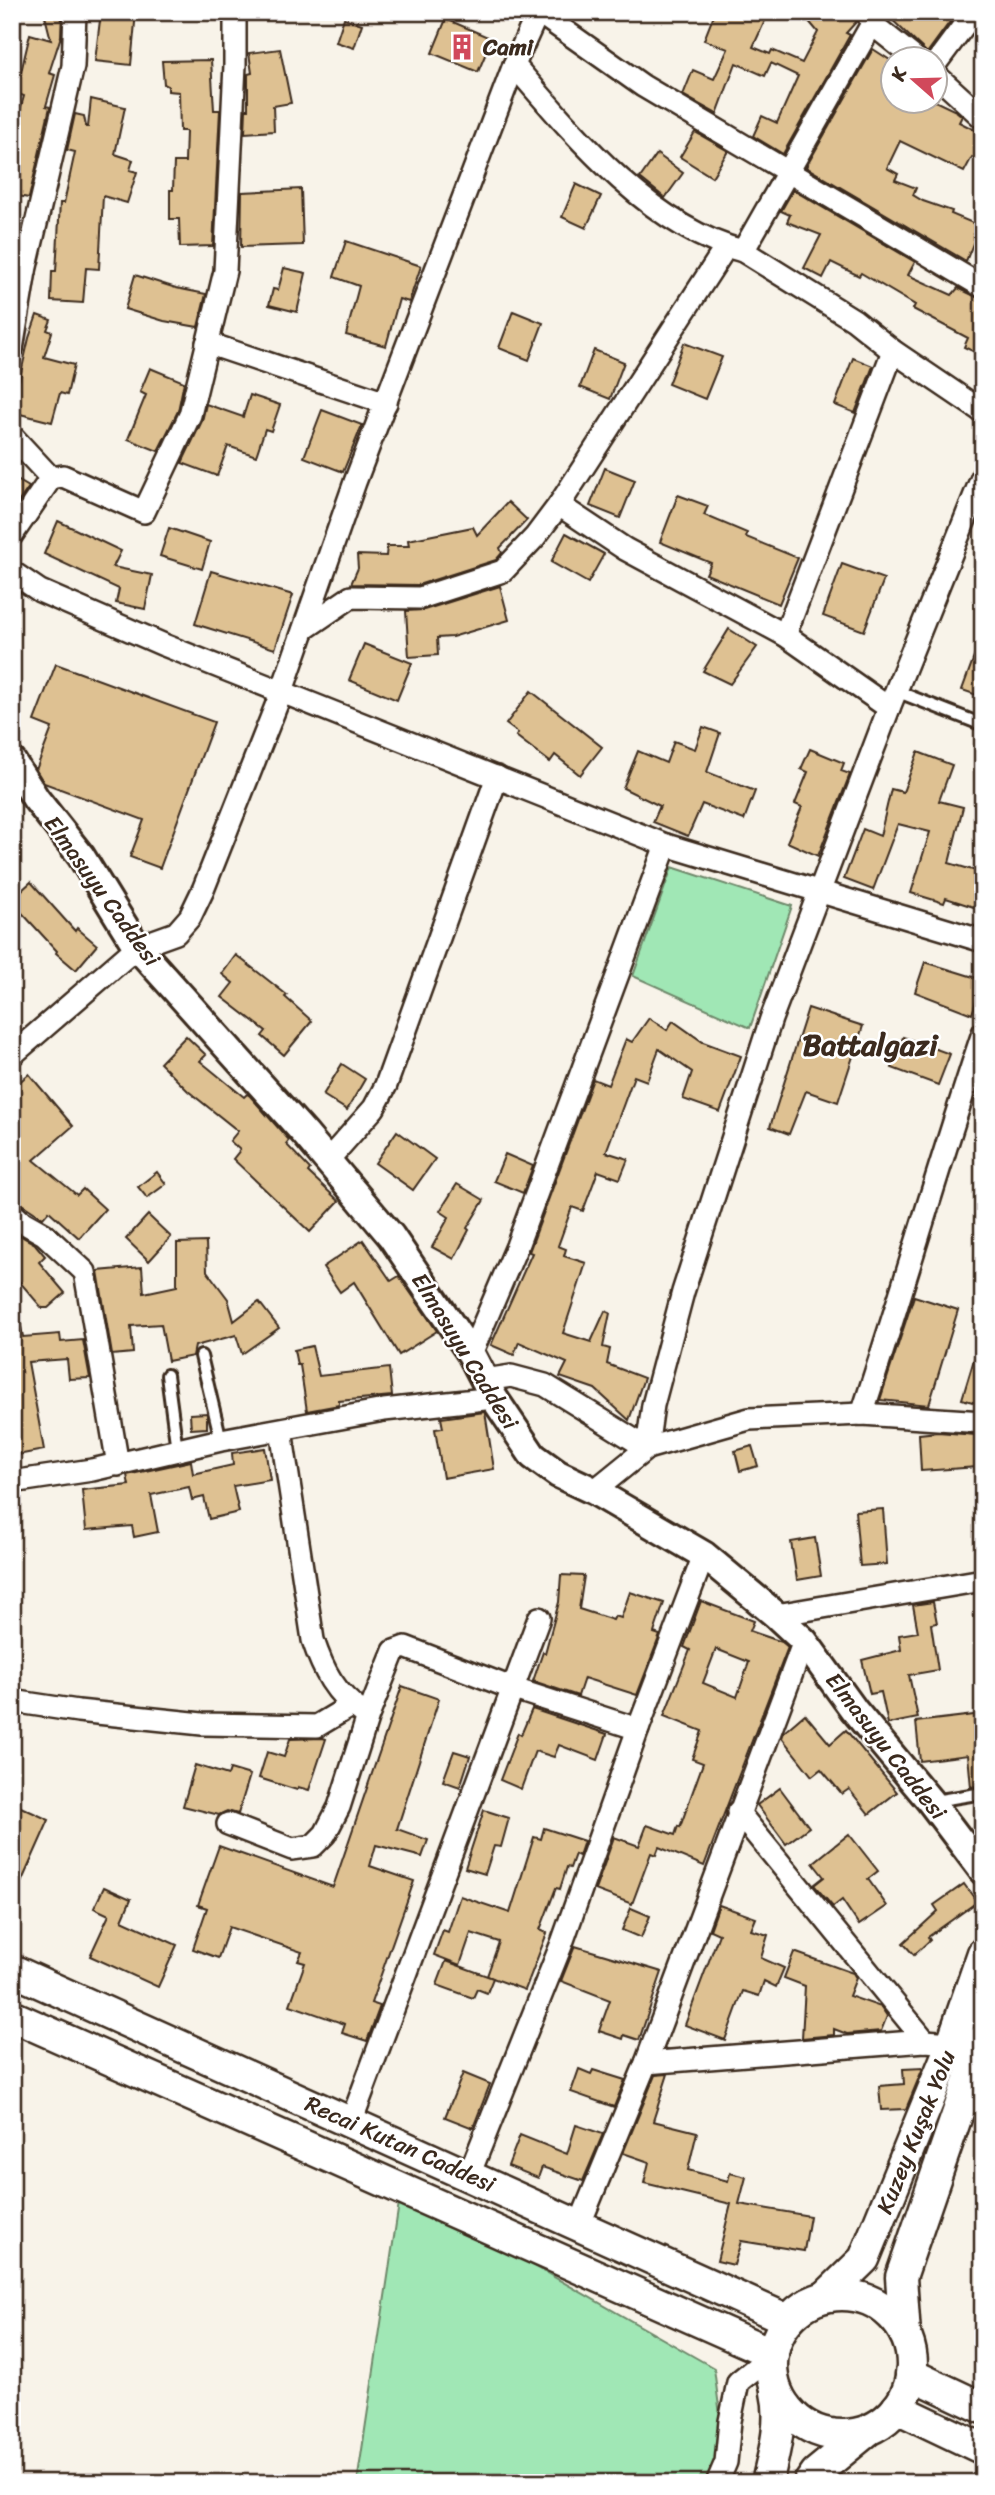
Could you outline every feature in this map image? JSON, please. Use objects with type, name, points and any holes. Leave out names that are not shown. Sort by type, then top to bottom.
[{"type":"main road","name":"Kuzey Kuşak Yolu","points":[[826,2296],[864,2259],[939,2042],[983,1953]]},
{"type":"main road","name":"Recai Kutan Caddesi","points":[[12,1970],[788,2320]]},
{"type":"main road","name":"Recai Kutan Caddesi","points":[[12,2016],[773,2354]]},
{"type":"main road","name":"Kuzey Kuşak Yolu","points":[[905,2334],[901,2277],[983,2040]]},
{"type":"main road","points":[[767,2483],[777,2438],[778,2403],[771,2365],[775,2342],[788,2320],[804,2305],[826,2296],[849,2295],[872,2301],[891,2315],[905,2334],[912,2357],[911,2374],[902,2402],[887,2420],[866,2432],[808,2483]]},
{"type":"main road","points":[[911,2374],[983,2408]]},
{"type":"main road","points":[[775,2388],[785,2409],[802,2424],[822,2434],[844,2436],[866,2432]]},
{"type":"main road","points":[[897,2408],[983,2449]]},
{"type":"street","points":[[12,349],[18,269],[73,66],[75,12]]},
{"type":"street","points":[[12,535],[51,478],[63,476],[144,512],[190,415],[225,271],[235,12]]},
{"type":"street","points":[[12,1055],[137,947],[176,933],[190,917],[282,691],[355,482],[514,65],[538,12],[643,86],[983,287]]},
{"type":"street","points":[[949,46],[974,12]]},
{"type":"street","points":[[304,629],[351,597],[420,597],[503,571],[535,537],[559,505],[788,171],[870,18],[901,46]]},
{"type":"street","points":[[514,65],[571,132],[659,212],[735,249],[853,320],[893,352],[983,412]]},
{"type":"street","points":[[950,88],[983,118]]},
{"type":"street","points":[[207,342],[386,403]]},
{"type":"street","points":[[785,635],[893,352]]},
{"type":"street","points":[[12,436],[51,478]]},
{"type":"street","points":[[648,1448],[653,1405],[683,1292],[771,1019],[893,699],[983,475]]},
{"type":"street","points":[[559,505],[625,550],[785,635],[893,699]]},
{"type":"street","points":[[12,572],[40,590],[164,645],[666,845],[983,941]]},
{"type":"street","name":"Elmasuyu Caddesi","points":[[12,761],[36,799],[81,856],[137,947],[328,1160],[391,1236],[471,1354],[533,1456],[558,1474],[594,1491],[704,1555],[776,1615],[804,1641],[853,1710],[930,1801],[983,1871]]},
{"type":"street","points":[[328,1160],[373,1108],[386,1085],[497,777]]},
{"type":"street","points":[[471,1354],[517,1246],[666,845]]},
{"type":"street","points":[[862,1414],[899,1302],[941,1155],[983,1034]]},
{"type":"street","points":[[12,1213],[44,1234],[85,1272],[118,1465]]},
{"type":"street","points":[[12,1482],[118,1465],[221,1440],[490,1389],[511,1376],[545,1385],[648,1448]]},
{"type":"street","points":[[594,1491],[648,1448],[749,1419],[862,1414],[983,1422]]},
{"type":"street","points":[[281,1430],[313,1640],[322,1667],[336,1690],[360,1710]]},
{"type":"street","points":[[469,2175],[562,1942],[704,1555]]},
{"type":"street","points":[[776,1615],[983,1580]]},
{"type":"street","points":[[351,2122],[539,1618]]},
{"type":"street","points":[[579,2226],[646,2063],[804,1641]]},
{"type":"street","points":[[228,1824],[292,1849],[313,1846],[325,1834],[339,1807],[360,1710],[394,1651],[405,1647],[514,1689],[638,1729]]},
{"type":"street","points":[[12,1701],[202,1724],[317,1726],[360,1710]]},
{"type":"street","points":[[738,1812],[939,2042]]},
{"type":"street","points":[[646,2063],[939,2042]]},
{"type":"street","points":[[717,2483],[726,2462],[730,2421],[738,2382],[773,2354]]},
{"type":"lane","points":[[893,699],[983,725]]},
{"type":"lane","points":[[201,1356],[221,1440]]},
{"type":"lane","points":[[167,1375],[177,1450]]},
{"type":"lane","points":[[930,1801],[983,1793]]},
{"type":"green space","points":[[672,867],[792,906],[750,1028],[633,976]]},
{"type":"green space","points":[[401,2190],[714,2368],[726,2462],[713,2483],[357,2483]]},
{"type":"building","points":[[44,12],[62,12],[61,36],[49,73],[55,75],[46,106],[50,107],[29,198],[12,195],[12,138],[24,96],[16,93],[30,34],[51,40]]},
{"type":"building","points":[[101,12],[136,12],[131,65],[95,61]]},
{"type":"building","points":[[715,12],[769,12],[753,47],[770,54],[772,50],[802,63],[818,32],[801,12],[854,12],[857,21],[846,33],[850,35],[783,154],[753,136],[762,116],[777,123],[798,76],[771,63],[765,76],[736,63],[717,114],[683,95],[693,70],[714,79],[728,49],[704,40]]},
{"type":"building","points":[[884,12],[957,12],[932,46],[920,46]]},
{"type":"building","points":[[344,18],[362,24],[354,48],[336,42]]},
{"type":"building","name":"Cami","points":[[446,19],[488,37],[491,41],[478,72],[432,53]]},
{"type":"building","points":[[280,49],[291,103],[273,106],[274,131],[245,133],[248,74],[252,73],[249,53]]},
{"type":"building","points":[[873,49],[880,54],[880,116],[950,116],[950,108],[962,116],[959,122],[983,134],[983,163],[972,157],[964,172],[900,141],[887,168],[898,174],[895,180],[916,188],[913,195],[980,226],[966,261],[806,167]]},
{"type":"building","points":[[211,60],[214,110],[220,110],[213,246],[180,247],[179,219],[170,219],[170,190],[173,190],[174,162],[185,162],[186,131],[180,131],[179,92],[168,91],[168,86],[164,84],[162,61]]},
{"type":"building","points":[[91,99],[125,107],[115,154],[133,160],[130,170],[137,172],[127,203],[103,196],[99,269],[86,268],[83,303],[51,301],[52,271],[56,271],[60,203],[64,203],[75,152],[67,150],[75,114],[84,116],[88,127]]},
{"type":"building","points":[[695,132],[728,151],[712,177],[680,157]]},
{"type":"building","points":[[657,154],[683,173],[665,198],[640,178]]},
{"type":"building","points":[[576,184],[601,196],[586,228],[562,217]]},
{"type":"building","points":[[301,189],[303,245],[241,247],[242,192]]},
{"type":"building","points":[[793,190],[915,262],[908,275],[952,295],[958,288],[983,300],[983,356],[964,347],[968,338],[913,309],[915,305],[861,273],[859,276],[831,262],[823,278],[804,268],[821,235],[787,222],[790,215],[781,211]]},
{"type":"building","points":[[346,241],[421,266],[409,302],[399,299],[386,346],[346,335],[359,286],[334,277]]},
{"type":"building","points":[[284,268],[306,273],[297,312],[269,305],[273,289],[278,290]]},
{"type":"building","points":[[135,275],[206,294],[198,327],[164,321],[125,309]]},
{"type":"building","points":[[513,311],[543,323],[529,360],[499,348]]},
{"type":"building","points":[[37,315],[51,320],[47,330],[52,332],[44,357],[74,365],[67,395],[60,393],[52,422],[12,412]]},
{"type":"building","points":[[684,343],[722,357],[705,399],[668,384]]},
{"type":"building","points":[[594,350],[624,362],[610,399],[580,387]]},
{"type":"building","points":[[853,358],[873,366],[855,413],[835,405]]},
{"type":"building","points":[[150,368],[184,382],[178,411],[158,451],[128,439],[146,395],[140,392]]},
{"type":"building","points":[[250,395],[280,405],[271,431],[265,429],[256,456],[228,446],[217,476],[182,463],[202,421],[206,404],[243,417]]},
{"type":"building","points":[[322,410],[362,425],[343,472],[304,457]]},
{"type":"building","points":[[605,468],[635,480],[620,518],[590,506]]},
{"type":"building","points":[[12,477],[29,487],[12,511]]},
{"type":"building","points":[[678,495],[708,506],[704,515],[747,533],[746,537],[798,558],[779,604],[706,574],[711,563],[660,542]]},
{"type":"building","points":[[508,502],[527,520],[500,548],[502,553],[496,560],[418,585],[351,584],[358,568],[357,555],[386,556],[387,546],[409,546],[408,540],[473,527],[477,535]]},
{"type":"building","points":[[58,521],[121,551],[113,567],[152,575],[145,609],[116,603],[119,589],[44,554]]},
{"type":"building","points":[[169,528],[210,542],[202,569],[160,556]]},
{"type":"building","points":[[566,533],[604,554],[588,583],[551,562]]},
{"type":"building","points":[[842,564],[884,579],[864,631],[823,616]]},
{"type":"building","points":[[211,571],[293,595],[275,649],[195,624]]},
{"type":"building","points":[[500,586],[509,620],[452,637],[437,638],[438,655],[409,657],[406,611],[424,610]]},
{"type":"building","points":[[729,629],[757,647],[730,684],[703,671]]},
{"type":"building","points":[[983,638],[983,697],[962,690]]},
{"type":"building","points":[[364,644],[412,663],[397,700],[349,680]]},
{"type":"building","points":[[56,664],[214,722],[160,868],[130,857],[144,820],[44,783],[36,770],[52,728],[34,721]]},
{"type":"building","points":[[531,691],[602,747],[580,775],[555,755],[550,762],[516,736],[518,733],[506,724]]},
{"type":"building","points":[[703,727],[720,733],[707,772],[755,791],[744,820],[702,804],[688,836],[653,822],[660,806],[623,788],[638,751],[666,763],[674,741],[695,749]]},
{"type":"building","points":[[810,749],[844,763],[841,771],[850,774],[818,856],[787,842],[802,807],[795,804],[808,772],[801,769]]},
{"type":"building","points":[[918,752],[952,765],[939,801],[963,807],[949,863],[983,873],[983,910],[946,898],[944,903],[911,893],[930,832],[898,824],[873,890],[844,879],[863,829],[880,836],[891,789],[903,792]]},
{"type":"building","points":[[31,882],[75,931],[77,928],[97,945],[76,970],[56,953],[12,902]]},
{"type":"building","points":[[236,955],[287,995],[285,997],[312,1021],[284,1055],[262,1036],[266,1031],[222,997],[233,983],[222,974]]},
{"type":"building","points":[[925,962],[983,980],[972,1014],[915,992]]},
{"type":"building","points":[[808,1008],[863,1026],[838,1102],[806,1091],[789,1134],[770,1127]]},
{"type":"building","points":[[649,1018],[667,1030],[673,1021],[703,1042],[741,1056],[720,1112],[683,1099],[692,1072],[659,1049],[647,1081],[634,1076],[606,1152],[628,1159],[620,1179],[598,1171],[583,1211],[572,1207],[558,1246],[566,1249],[564,1256],[586,1263],[563,1333],[591,1342],[605,1311],[610,1313],[603,1347],[610,1349],[607,1364],[644,1378],[629,1420],[595,1389],[560,1377],[567,1363],[519,1342],[514,1355],[491,1345],[532,1253],[529,1252],[593,1079],[608,1085],[626,1039],[632,1042]]},
{"type":"building","points":[[186,1036],[206,1055],[200,1061],[244,1097],[247,1094],[250,1096],[289,1140],[286,1144],[310,1169],[308,1172],[339,1201],[310,1232],[233,1159],[240,1150],[230,1141],[238,1131],[188,1091],[160,1063]]},
{"type":"building","points":[[903,1037],[950,1054],[938,1085],[892,1068]]},
{"type":"building","points":[[342,1064],[365,1079],[347,1110],[323,1095]]},
{"type":"building","points":[[29,1074],[73,1126],[34,1160],[77,1195],[83,1189],[105,1209],[79,1238],[49,1211],[43,1218],[12,1200],[12,1088]]},
{"type":"building","points":[[397,1131],[435,1159],[413,1190],[375,1163]]},
{"type":"building","points":[[505,1154],[533,1166],[523,1193],[494,1181]]},
{"type":"building","points":[[157,1172],[166,1184],[147,1198],[138,1187]]},
{"type":"building","points":[[457,1184],[484,1200],[467,1228],[469,1230],[454,1259],[432,1247],[449,1217],[440,1211]]},
{"type":"building","points":[[148,1215],[171,1237],[149,1261],[126,1239]]},
{"type":"building","points":[[12,1231],[35,1244],[45,1256],[39,1262],[65,1293],[48,1308],[42,1308],[12,1273]]},
{"type":"building","points":[[363,1240],[391,1281],[399,1276],[437,1331],[399,1355],[354,1282],[340,1292],[323,1267]]},
{"type":"building","points":[[206,1242],[207,1271],[228,1299],[234,1321],[259,1302],[279,1328],[242,1354],[236,1335],[195,1346],[193,1356],[168,1361],[161,1324],[131,1326],[133,1353],[112,1355],[98,1271],[142,1267],[144,1293],[177,1286],[177,1243]]},
{"type":"building","points":[[914,1296],[958,1310],[929,1405],[880,1400]]},
{"type":"building","points":[[20,1321],[23,1337],[60,1334],[61,1342],[83,1340],[90,1378],[69,1379],[67,1359],[28,1362],[44,1450],[12,1456],[12,1322]]},
{"type":"building","points":[[979,1343],[983,1344],[983,1405],[962,1399]]},
{"type":"building","points":[[312,1346],[319,1376],[389,1368],[392,1396],[339,1401],[339,1405],[307,1411],[300,1365],[297,1365],[294,1350]]},
{"type":"building","points":[[485,1412],[494,1469],[443,1478],[435,1429],[443,1428],[441,1418]]},
{"type":"building","points":[[207,1413],[207,1428],[191,1429],[190,1414]]},
{"type":"building","points":[[938,1432],[976,1435],[978,1467],[921,1471],[919,1434]]},
{"type":"building","points":[[752,1446],[758,1466],[740,1471],[735,1451]]},
{"type":"building","points":[[265,1448],[270,1480],[233,1486],[239,1512],[209,1519],[204,1497],[192,1500],[189,1487],[151,1495],[158,1532],[134,1537],[132,1526],[86,1530],[82,1490],[129,1485],[127,1475],[191,1461],[193,1474],[233,1465],[232,1453]]},
{"type":"building","points":[[883,1509],[887,1564],[860,1566],[855,1511]]},
{"type":"building","points":[[815,1538],[821,1576],[797,1580],[791,1542]]},
{"type":"building","points":[[561,1575],[584,1576],[579,1609],[613,1620],[615,1616],[621,1618],[630,1592],[664,1603],[654,1633],[660,1635],[637,1695],[584,1678],[578,1696],[533,1681],[543,1652],[545,1653],[559,1602]]},
{"type":"building","points":[[701,1601],[754,1621],[750,1631],[782,1642],[788,1647],[704,1866],[659,1847],[656,1855],[651,1853],[632,1904],[595,1890],[614,1837],[639,1846],[647,1825],[675,1835],[703,1763],[692,1759],[702,1731],[664,1716],[690,1650],[684,1647]],"holes":[[[716,1649],[749,1662],[737,1697],[703,1683]]]},
{"type":"building","points":[[933,1602],[937,1623],[931,1624],[938,1670],[909,1675],[918,1718],[888,1724],[881,1692],[870,1694],[862,1660],[901,1650],[899,1635],[918,1632],[913,1605]]},
{"type":"building","points":[[402,1686],[439,1699],[397,1829],[428,1840],[422,1857],[376,1845],[370,1866],[414,1881],[371,2003],[380,2006],[367,2041],[342,2033],[345,2024],[290,2005],[305,1963],[298,1961],[302,1952],[229,1927],[218,1958],[193,1949],[207,1908],[198,1905],[219,1846],[333,1887]]},
{"type":"building","points":[[532,1709],[607,1734],[598,1760],[559,1745],[554,1757],[535,1751],[521,1789],[500,1780],[518,1733],[521,1735]]},
{"type":"building","points":[[805,1714],[830,1744],[846,1730],[897,1792],[869,1814],[849,1789],[842,1794],[821,1769],[812,1776],[782,1738],[784,1732]]},
{"type":"building","points":[[983,1714],[983,1785],[971,1787],[968,1755],[920,1761],[916,1722]]},
{"type":"building","points":[[290,1739],[326,1739],[309,1790],[298,1787],[297,1790],[259,1778],[267,1752],[284,1757]]},
{"type":"building","points":[[454,1751],[470,1756],[460,1787],[443,1781]]},
{"type":"building","points":[[195,1765],[228,1775],[230,1769],[250,1775],[238,1814],[227,1811],[219,1815],[183,1806]]},
{"type":"building","points":[[780,1788],[809,1827],[786,1844],[757,1805]]},
{"type":"building","points":[[12,1803],[49,1820],[12,1903]]},
{"type":"building","points":[[484,1810],[509,1818],[501,1847],[494,1846],[485,1874],[465,1868]]},
{"type":"building","points":[[544,1828],[584,1841],[579,1856],[575,1854],[570,1868],[567,1867],[560,1889],[556,1888],[540,1930],[547,1933],[525,1990],[487,1976],[499,1942],[471,1933],[460,1965],[434,1955],[443,1930],[448,1932],[460,1896],[510,1913],[534,1837],[541,1839]]},
{"type":"building","points":[[849,1834],[878,1871],[868,1879],[887,1906],[859,1925],[842,1900],[833,1907],[814,1885],[824,1877],[813,1863]]},
{"type":"building","points":[[964,1884],[977,1902],[928,1937],[930,1940],[914,1955],[903,1943],[938,1911],[934,1905]]},
{"type":"building","points":[[104,1887],[131,1899],[122,1920],[177,1945],[158,1987],[90,1956],[109,1915],[94,1908]]},
{"type":"building","points":[[719,1905],[756,1918],[751,1930],[768,1935],[761,1958],[784,1968],[776,1987],[764,1981],[759,1996],[743,1991],[725,2040],[685,2025],[719,1934],[710,1930]]},
{"type":"building","points":[[631,1908],[650,1916],[641,1938],[622,1930]]},
{"type":"building","points":[[575,1946],[662,1972],[639,2040],[624,2035],[623,2039],[599,2031],[610,2000],[561,1981]]},
{"type":"building","points":[[794,1952],[853,1973],[856,1978],[849,1996],[881,2007],[887,2016],[881,2031],[847,2034],[834,2029],[834,2035],[802,2038],[805,1986],[784,1978]]},
{"type":"building","points":[[446,1961],[493,1978],[487,1993],[477,1989],[473,1998],[437,1985]]},
{"type":"building","points":[[923,2068],[906,2109],[881,2110],[879,2086],[904,2084],[903,2069]]},
{"type":"building","points":[[579,2069],[591,2074],[593,2070],[625,2080],[614,2107],[571,2092]]},
{"type":"building","points":[[463,2073],[490,2084],[473,2128],[445,2117]]},
{"type":"building","points":[[668,2074],[653,2121],[697,2132],[688,2170],[728,2181],[730,2173],[746,2177],[739,2204],[810,2216],[804,2251],[741,2241],[734,2265],[717,2261],[731,2204],[644,2183],[649,2162],[623,2153],[655,2075]]},
{"type":"building","points":[[576,2125],[603,2134],[583,2181],[542,2167],[538,2178],[508,2166],[520,2135],[567,2154]]},
{"type":"place","name":"Cami","points":[[462,47]]},
{"type":"district","name":"Battalgazi","points":[[870,1045]]}]
